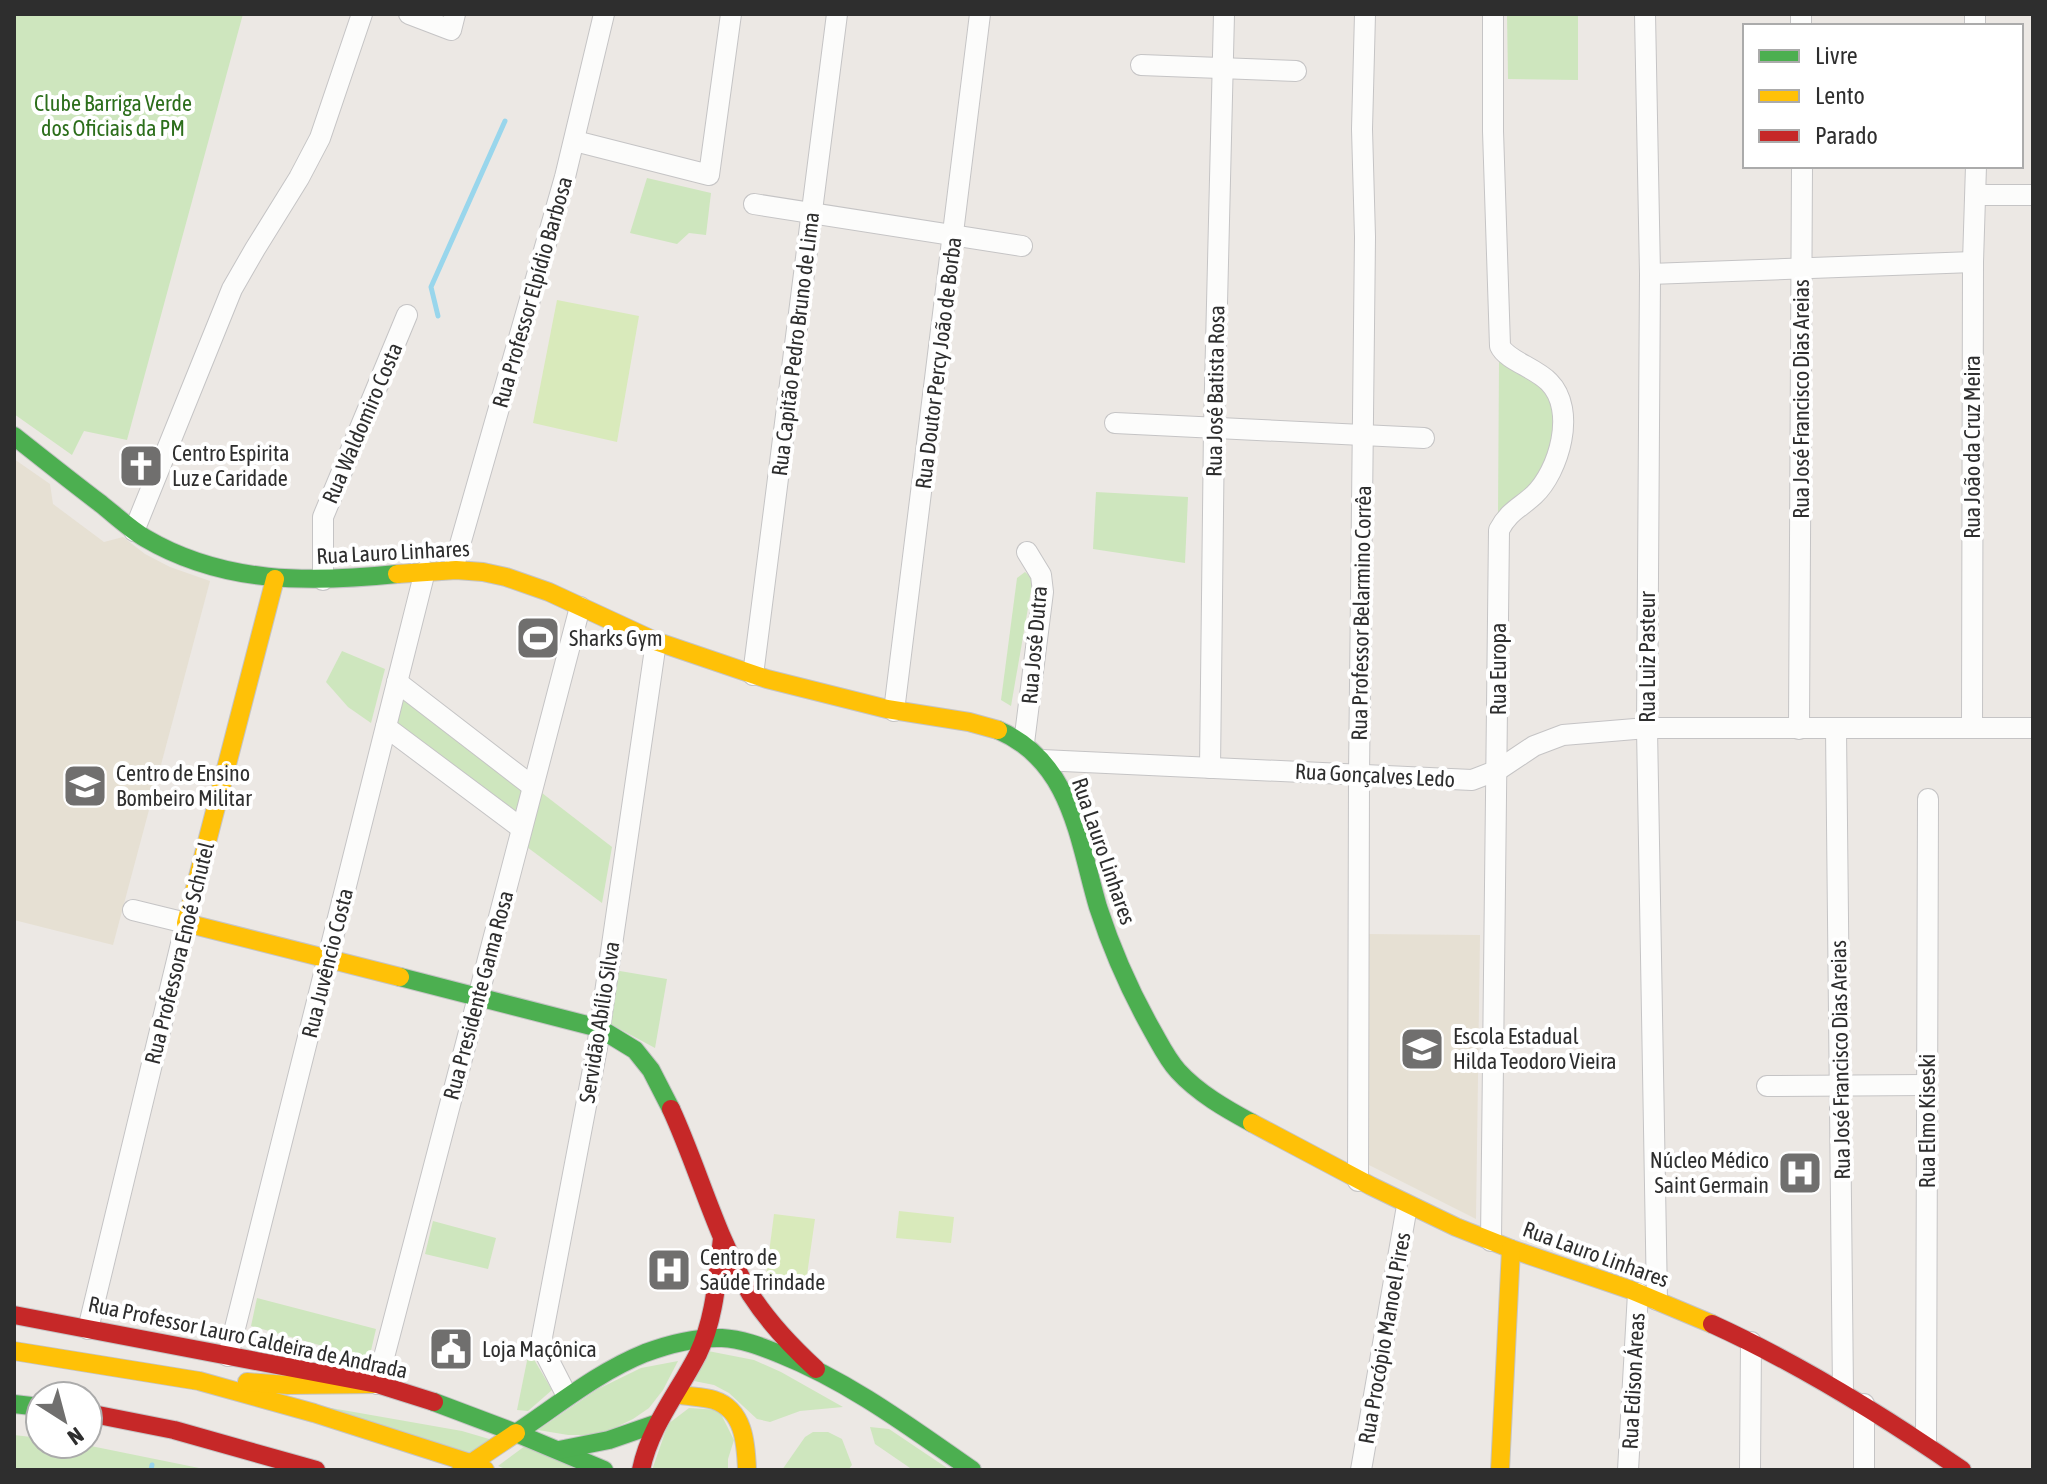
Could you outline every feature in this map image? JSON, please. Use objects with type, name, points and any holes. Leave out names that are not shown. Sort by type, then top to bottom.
[{"type":"main road","name":"Rua Lauro Linhares","points":[[14,436],[134,531],[160,547],[209,567],[275,579],[323,580],[453,569],[486,572],[521,581],[656,642],[753,675],[894,711],[979,724],[1012,736],[1033,749],[1054,777],[1073,821],[1098,908],[1123,977],[1169,1061],[1186,1080],[1211,1098],[1407,1206],[1511,1249],[1648,1297],[1751,1342],[1864,1404],[1962,1470]]},
{"type":"main road","name":"Rua Professora Enoé Schutel","points":[[186,923],[275,579]]},
{"type":"main road","points":[[186,923],[599,1028],[635,1050],[663,1091],[690,1150],[722,1239],[752,1296],[785,1340],[816,1369]]},
{"type":"main road","points":[[641,1470],[648,1443],[676,1394],[712,1316],[722,1239]]},
{"type":"main road","points":[[1500,1470],[1511,1249]]},
{"type":"main road","name":"Rua Professor Lauro Caldeira de Andrada","points":[[14,1315],[377,1384],[450,1407],[604,1470]]},
{"type":"main road","points":[[14,1351],[199,1381],[314,1413],[472,1468],[601,1374],[636,1357],[684,1341],[724,1338],[753,1344],[816,1369],[878,1406],[972,1470]]},
{"type":"main road","points":[[199,1381],[288,1385],[377,1384]]},
{"type":"main road","points":[[676,1394],[715,1400],[730,1408],[744,1432],[747,1470]]},
{"type":"main road","points":[[104,1416],[174,1430],[316,1470]]},
{"type":"main road","points":[[557,1450],[618,1439],[658,1423]]},
{"type":"street","points":[[134,531],[232,289],[306,167],[320,138],[362,14]]},
{"type":"street","points":[[409,14],[451,30],[455,14]]},
{"type":"street","name":"Rua Professor Elpídio Barbosa","points":[[453,569],[575,141],[604,14]]},
{"type":"street","points":[[575,141],[709,175],[731,14]]},
{"type":"street","name":"Rua Capitão Pedro Bruno de Lima","points":[[753,675],[837,14]]},
{"type":"street","name":"Rua Doutor Percy João de Borba","points":[[894,711],[980,14]]},
{"type":"street","name":"Rua José Batista Rosa","points":[[1210,768],[1224,14]]},
{"type":"street","name":"Rua Professor Belarmino Corrêa","points":[[1358,1181],[1365,14]]},
{"type":"street","name":"Rua Europa","points":[[1491,1241],[1499,530],[1506,518],[1534,495],[1548,478],[1555,463],[1563,419],[1560,399],[1552,385],[1502,352],[1500,346],[1493,150],[1493,14]]},
{"type":"street","name":"Rua Luiz Pasteur","points":[[1645,14],[1650,274],[1648,1297]]},
{"type":"street","points":[[1141,65],[1296,71]]},
{"type":"street","name":"Rua José Francisco Dias Areias","points":[[1799,729],[1802,168]]},
{"type":"street","name":"Rua João da Cruz Meira","points":[[1972,728],[1976,168]]},
{"type":"street","points":[[1976,195],[2033,195]]},
{"type":"street","points":[[754,204],[1022,246]]},
{"type":"street","points":[[1650,274],[1973,262]]},
{"type":"street","name":"Rua Waldomiro Costa","points":[[323,580],[323,517],[407,315]]},
{"type":"street","points":[[1115,423],[1424,438]]},
{"type":"street","name":"Rua José Dutra","points":[[1024,743],[1043,592],[1041,575],[1027,552]]},
{"type":"street","name":"Rua Juvêncio Costa","points":[[228,1356],[425,571]]},
{"type":"street","name":"Rua Presidente Gama Rosa","points":[[377,1384],[580,607]]},
{"type":"street","name":"Servidão Abílio Silva","points":[[567,1396],[544,1351],[542,1337],[599,1028],[656,642]]},
{"type":"street","points":[[397,682],[532,786]]},
{"type":"street","points":[[386,727],[521,828]]},
{"type":"street","name":"Rua Gonçalves Ledo","points":[[1042,760],[1472,780],[1498,770],[1534,746],[1563,735],[1647,728],[2033,728]]},
{"type":"street","name":"Rua José Francisco Dias Areias","points":[[1836,729],[1843,1392]]},
{"type":"street","name":"Rua Elmo Kiseski","points":[[1926,1444],[1928,799]]},
{"type":"street","points":[[133,910],[186,923]]},
{"type":"street","name":"Rua Professora Enoé Schutel","points":[[88,1329],[186,923]]},
{"type":"street","points":[[1767,1086],[1927,1085]]},
{"type":"street","name":"Rua Procópio Manoel Pires","points":[[1361,1470],[1407,1206]]},
{"type":"street","name":"Rua Edison Áreas","points":[[1628,1470],[1648,1297]]},
{"type":"street","points":[[1750,1470],[1751,1342]]},
{"type":"street","points":[[1864,1404],[1864,1470]]},
{"type":"shaded area","name":"Centro de Ensino Bombeiro Militar","points":[[14,459],[50,484],[53,504],[104,542],[123,537],[145,554],[170,567],[210,581],[113,945],[14,920]]},
{"type":"shaded area","name":"Escola Estadual Hilda Teodoro Vieira","points":[[1366,934],[1480,935],[1476,1219],[1367,1164]]},
{"type":"green space","name":"Clube Barriga Verde dos Oficiais da PM","points":[[14,14],[243,14],[127,440],[84,431],[72,455],[14,414]]},
{"type":"green space","points":[[1507,14],[1578,14],[1578,80],[1508,79]]},
{"type":"green space","points":[[647,178],[711,193],[706,235],[689,233],[677,244],[630,233]]},
{"type":"green space","points":[[557,300],[639,316],[617,442],[533,423]]},
{"type":"green space","points":[[1499,362],[1538,380],[1550,398],[1555,421],[1545,467],[1530,487],[1498,515]]},
{"type":"green space","points":[[1096,492],[1188,497],[1185,563],[1093,549]]},
{"type":"green space","points":[[1025,572],[1033,579],[1011,706],[1001,700],[1017,578]]},
{"type":"green space","points":[[342,651],[385,669],[371,723],[348,707],[326,682]]},
{"type":"green space","points":[[403,691],[524,786],[515,818],[395,725]]},
{"type":"green space","points":[[542,793],[612,847],[602,903],[527,847]]},
{"type":"green space","points":[[614,970],[667,979],[655,1048],[603,1020]]},
{"type":"green space","points":[[899,1211],[954,1217],[951,1243],[896,1238]]},
{"type":"green space","points":[[774,1214],[815,1219],[805,1289],[765,1284]]},
{"type":"green space","points":[[433,1221],[496,1238],[488,1269],[425,1254]]},
{"type":"green space","points":[[257,1298],[376,1329],[369,1359],[251,1326]]},
{"type":"green space","points":[[529,1351],[552,1390],[528,1411],[517,1410]]},
{"type":"green space","points":[[708,1351],[754,1360],[843,1407],[800,1411],[770,1422],[757,1419],[729,1393],[714,1385],[694,1381]]},
{"type":"green space","points":[[678,1361],[663,1390],[649,1408],[633,1419],[600,1435],[568,1435],[538,1430],[598,1389],[641,1368]]},
{"type":"green space","points":[[297,1402],[462,1431],[496,1441],[470,1460]]},
{"type":"green space","points":[[689,1408],[719,1410],[734,1440],[728,1470],[652,1470],[668,1424]]},
{"type":"green space","points":[[870,1427],[889,1429],[950,1470],[913,1470],[875,1444]]},
{"type":"green space","points":[[813,1432],[828,1432],[842,1439],[852,1465],[848,1470],[782,1470],[805,1437]]},
{"type":"green space","points":[[14,1435],[24,1436],[24,1460],[104,1460],[104,1449],[209,1470],[14,1470]]},
{"type":"green space","points":[[525,1446],[579,1470],[508,1470],[498,1466]]},
{"type":"waterway","points":[[438,316],[431,287],[505,121]]},
{"type":"waterway","points":[[151,1470],[152,1465]]},
{"type":"traffic: fast","points":[[14,436],[139,534],[175,553],[205,564],[236,572],[300,579],[397,574]]},
{"type":"traffic: fast","points":[[998,730],[1023,744],[1057,782],[1077,830],[1115,955],[1167,1056],[1194,1086],[1252,1123]]},
{"type":"traffic: fast","points":[[400,977],[599,1028],[635,1050],[651,1070],[671,1109]]},
{"type":"traffic: fast","points":[[516,1433],[595,1379],[645,1353],[673,1344],[722,1338],[766,1349],[831,1378],[879,1406],[972,1470]]},
{"type":"traffic: fast","points":[[434,1402],[604,1470]]},
{"type":"traffic: fast","points":[[14,1404],[24,1405]]},
{"type":"traffic: fast","points":[[559,1450],[609,1440],[658,1423]]},
{"type":"traffic: slow","points":[[397,574],[456,570],[506,577],[549,592],[655,641],[767,679],[887,709],[969,722],[998,730]]},
{"type":"traffic: slow","points":[[275,579],[186,923],[400,977]]},
{"type":"traffic: slow","points":[[1252,1123],[1456,1227],[1631,1290],[1712,1324]]},
{"type":"traffic: slow","points":[[1500,1470],[1511,1249]]},
{"type":"traffic: slow","points":[[14,1351],[199,1381],[314,1413],[485,1470]]},
{"type":"traffic: slow","points":[[247,1382],[377,1384]]},
{"type":"traffic: slow","points":[[676,1394],[714,1400],[732,1411],[744,1439],[747,1470]]},
{"type":"traffic: slow","points":[[461,1470],[516,1433]]},
{"type":"traffic: jam","points":[[671,1109],[718,1227],[751,1295],[781,1334],[816,1369]]},
{"type":"traffic: jam","points":[[641,1470],[658,1424],[704,1340],[714,1298],[722,1239]]},
{"type":"traffic: jam","points":[[14,1315],[377,1384],[434,1402]]},
{"type":"traffic: jam","points":[[1712,1324],[1840,1391],[1962,1470]]},
{"type":"traffic: jam","points":[[104,1416],[174,1430],[316,1470]]},
{"type":"place","name":"Centro Espirita Luz e Caridade","points":[[141,466]]},
{"type":"place","name":"Sharks Gym","points":[[538,638]]},
{"type":"place","name":"Centro de Ensino Bombeiro Militar","points":[[85,786]]},
{"type":"place","name":"Escola Estadual Hilda Teodoro Vieira","points":[[1422,1049]]},
{"type":"place","name":"Núcleo Médico Saint Germain","points":[[1800,1173]]},
{"type":"place","name":"Centro de Saúde Trindade","points":[[669,1270]]},
{"type":"place","name":"Loja Maçônica","points":[[451,1349]]}]
